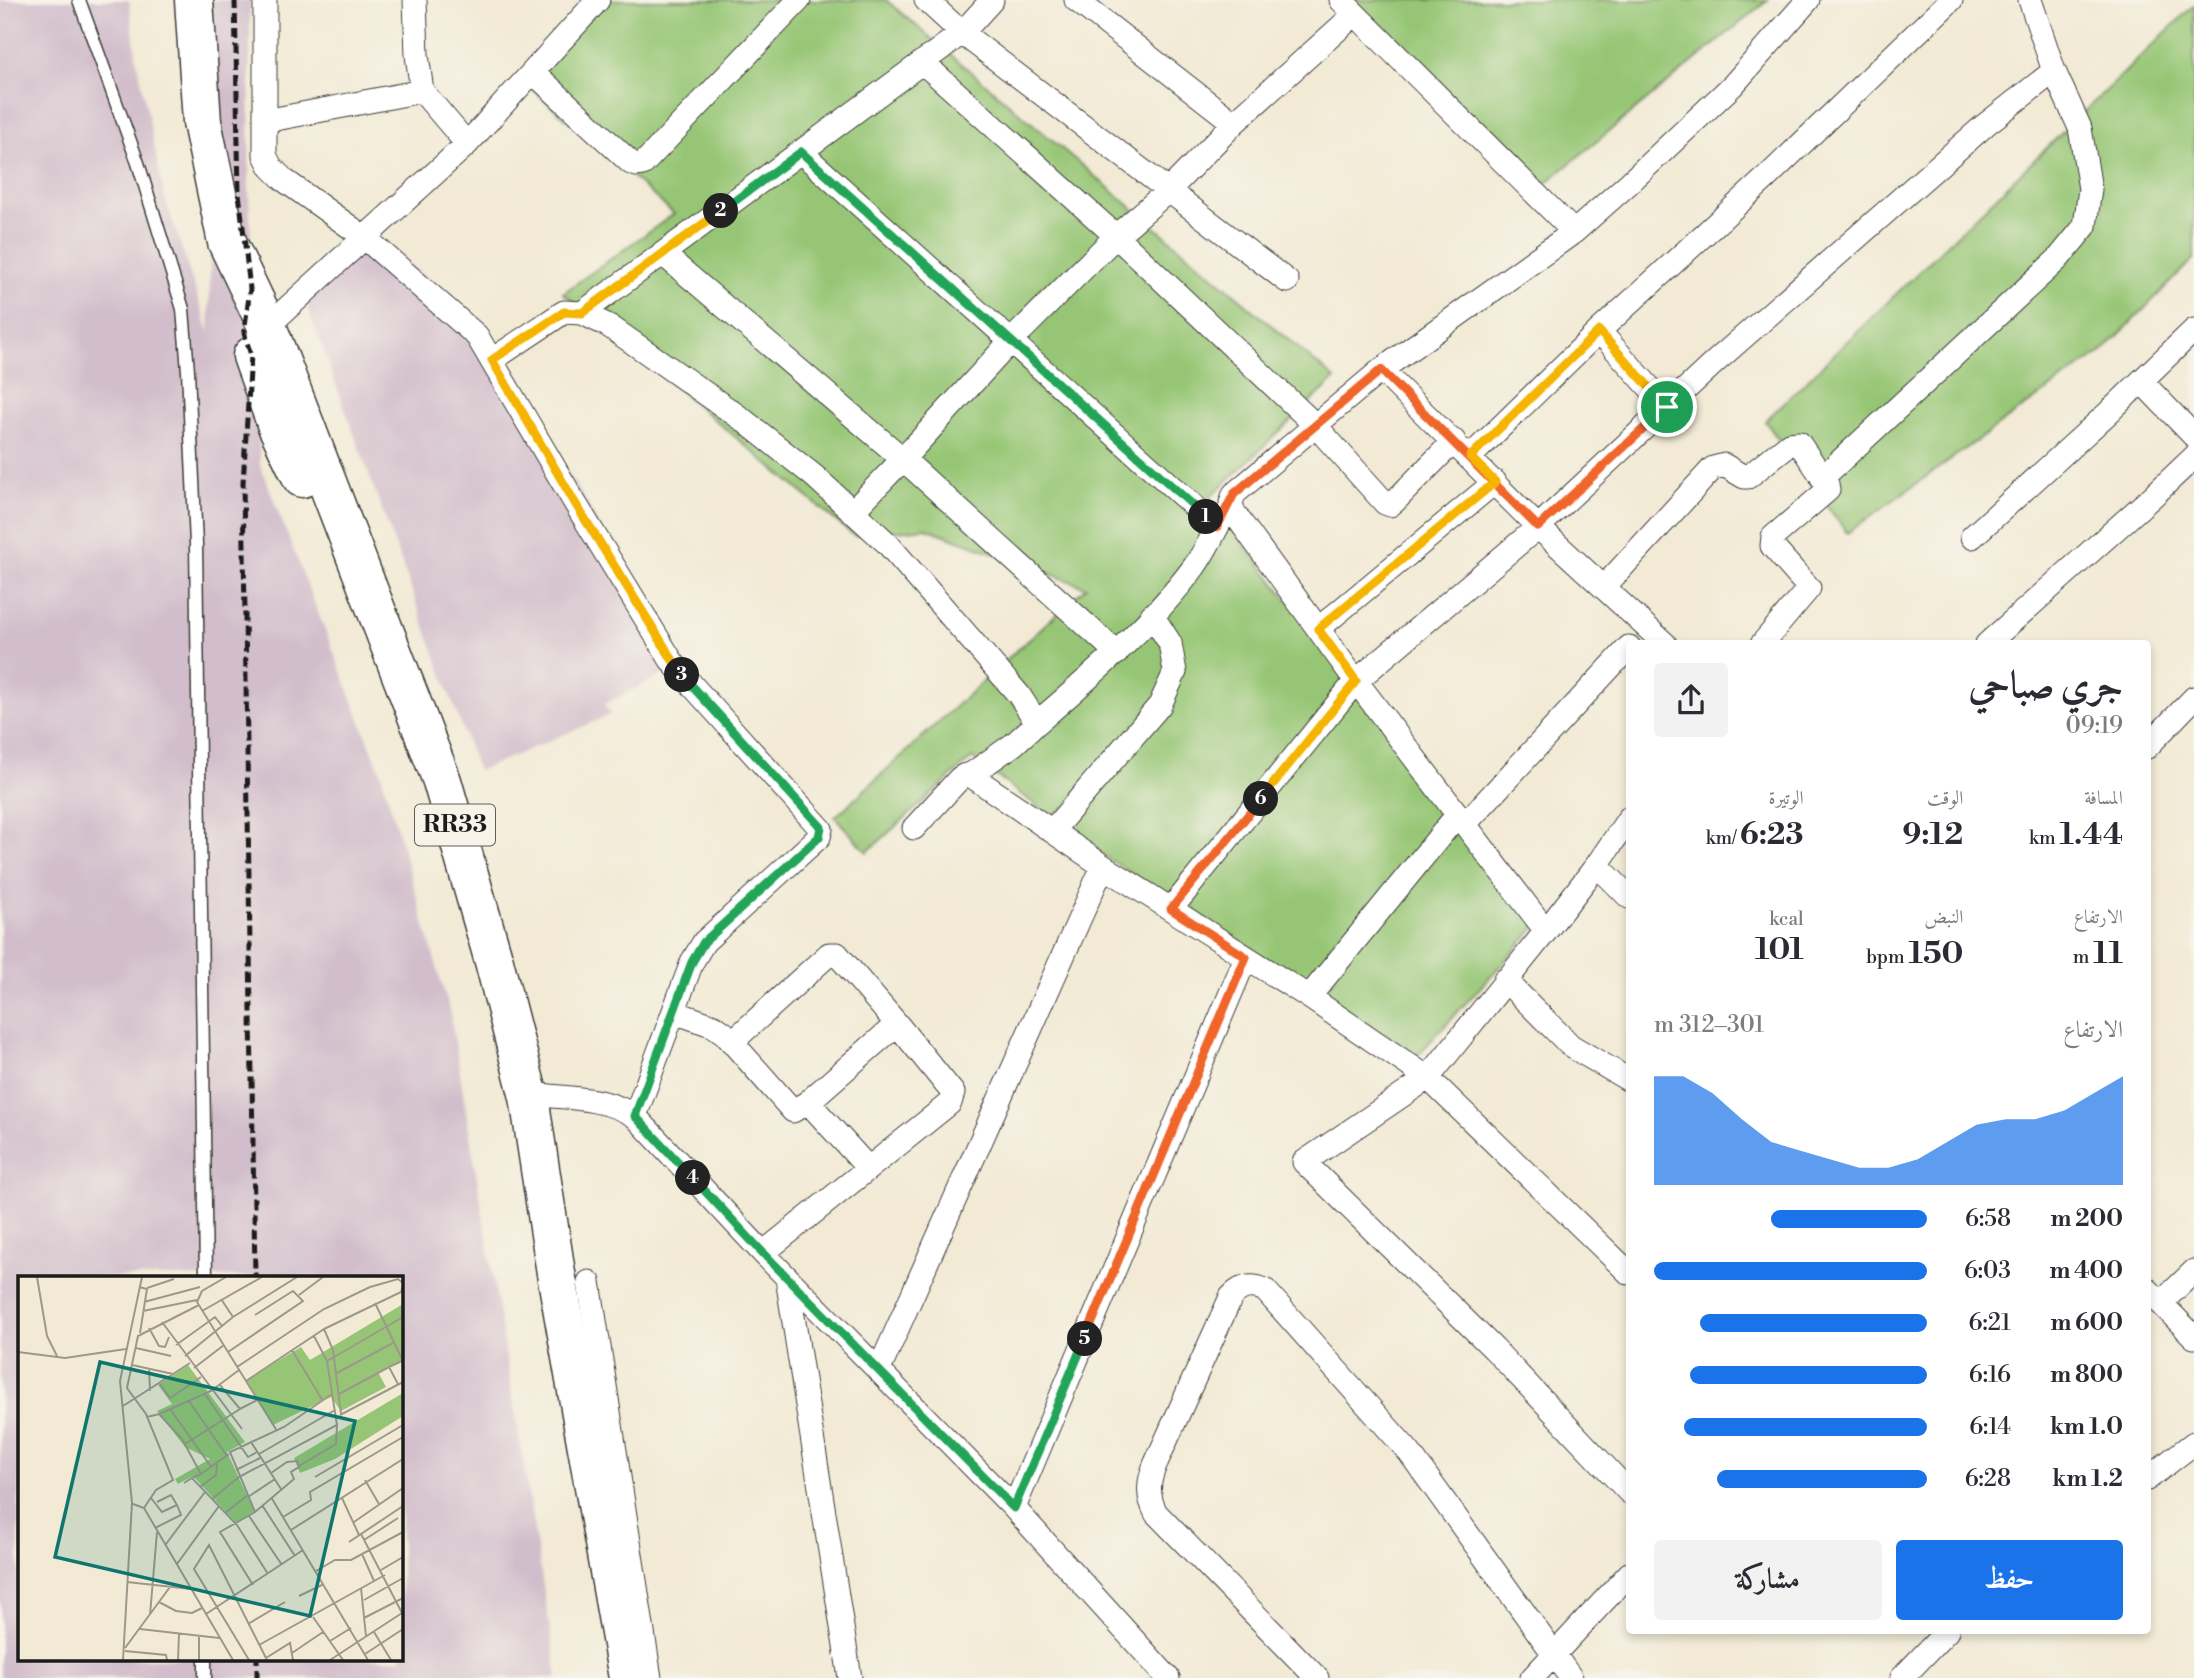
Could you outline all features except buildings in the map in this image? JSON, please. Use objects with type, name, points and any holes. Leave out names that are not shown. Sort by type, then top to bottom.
[{"type":"highway","name":"RR33","points":[[176,0],[189,142],[200,193],[236,314],[258,335],[277,426],[343,566],[444,852],[470,943],[508,1101],[603,1678]]},
{"type":"highway","name":"RR33","points":[[194,0],[202,122],[227,242],[258,335],[442,781],[472,878],[528,1097],[628,1678]]},
{"type":"street","points":[[265,0],[265,155],[271,167],[284,180],[364,237],[477,336],[671,660],[821,829],[819,837],[704,942],[692,962],[635,1116]]},
{"type":"street","points":[[415,0],[417,55],[422,91],[467,144]]},
{"type":"street","points":[[258,335],[467,144],[598,0]]},
{"type":"street","points":[[534,73],[631,163],[643,164],[799,0]]},
{"type":"street","points":[[926,0],[962,33],[1287,281]]},
{"type":"street","points":[[582,313],[962,33],[992,0]]},
{"type":"street","points":[[1076,0],[1234,123]]},
{"type":"street","points":[[914,828],[960,778],[970,775],[1014,744],[1116,653],[1194,566],[1234,494],[1381,370],[1574,232],[1732,85],[1808,0]]},
{"type":"street","points":[[922,62],[1116,236],[1314,424],[1385,503],[1390,505],[1462,449],[1599,331],[1767,177],[1951,0]]},
{"type":"street","points":[[1822,478],[2057,259],[2085,226],[2090,189],[2080,128],[2054,71],[2033,2]]},
{"type":"street","points":[[852,512],[1010,342],[1116,236],[1170,190],[1348,7],[1574,232]]},
{"type":"street","points":[[1171,909],[1356,681],[1538,527],[1667,407],[1985,125],[2054,71]]},
{"type":"street","points":[[265,121],[422,91]]},
{"type":"street","points":[[801,152],[1217,527]]},
{"type":"street","points":[[663,254],[903,459],[1116,653]]},
{"type":"street","points":[[492,360],[564,312],[582,313],[609,326],[742,419],[814,476],[887,543],[1019,695],[1037,723]]},
{"type":"street","points":[[1972,537],[2194,330]]},
{"type":"street","points":[[1599,331],[1667,407]]},
{"type":"street","points":[[1381,370],[1538,527],[1604,587],[1636,640]]},
{"type":"street","points":[[2141,381],[2194,436]]},
{"type":"street","points":[[1604,587],[1713,468],[1724,466],[1748,477],[1789,443],[1799,443],[1827,485],[1827,492],[1773,537],[1772,546],[1809,587],[1765,640]]},
{"type":"street","points":[[1991,640],[2194,457]]},
{"type":"street","points":[[1318,629],[1495,482]]},
{"type":"street","points":[[1231,503],[1234,513],[1356,681],[1546,931]]},
{"type":"street","points":[[1052,831],[1160,705],[1175,672],[1170,643],[1152,615]]},
{"type":"street","points":[[1309,997],[1462,819],[1626,650]]},
{"type":"street","points":[[2151,743],[2194,698]]},
{"type":"street","points":[[970,775],[1103,866],[1309,997],[1428,1078],[1626,1270]]},
{"type":"street","points":[[1626,822],[1546,931],[1428,1078],[1304,1162],[1494,1349],[1626,1489]]},
{"type":"street","points":[[1597,865],[1626,894]]},
{"type":"street","points":[[879,1370],[1103,866]]},
{"type":"street","points":[[733,1041],[829,954],[837,954],[953,1093],[947,1106],[763,1253]]},
{"type":"street","points":[[1014,1508],[1246,957]]},
{"type":"street","points":[[1505,981],[1571,1046],[1626,1078]]},
{"type":"street","points":[[674,1012],[714,1026],[733,1041],[792,1111],[808,1102],[897,1024]]},
{"type":"street","points":[[528,1097],[538,1095],[604,1102],[621,1107],[635,1116],[787,1279],[1014,1508],[1168,1678]]},
{"type":"street","points":[[808,1102],[868,1168]]},
{"type":"street","points":[[2194,1272],[2154,1296],[2194,1337]]},
{"type":"street","points":[[787,1279],[850,1678]]},
{"type":"street","points":[[589,1282],[650,1678]]},
{"type":"street","points":[[1317,1678],[1156,1513],[1151,1503],[1149,1486],[1155,1465],[1231,1297],[1247,1286],[1265,1290],[1395,1435],[1571,1678]]},
{"type":"street","points":[[2151,1476],[2194,1443]]},
{"type":"street","points":[[1532,1678],[1626,1577]]},
{"type":"street","points":[[1902,1678],[1944,1634]]},
{"type":"lane","points":[[79,0],[138,163],[183,309],[196,558],[206,1276]]},
{"type":"lane","points":[[205,1660],[205,1678]]},
{"type":"shaded area","points":[[0,0],[129,0],[136,55],[164,195],[209,332],[213,119],[203,0],[250,0],[249,192],[260,465],[380,770],[450,1012],[558,1678],[0,1678]]},
{"type":"shaded area","points":[[372,235],[490,331],[497,353],[683,664],[605,704],[610,715],[478,771],[306,303]]},
{"type":"green space","points":[[597,0],[886,0],[1335,379],[1209,498],[1539,924],[1415,1058],[1109,859],[972,758],[867,852],[835,817],[1086,587],[926,528],[854,536],[563,293],[674,214],[521,79]]},
{"type":"green space","points":[[1347,0],[1768,0],[1533,194]]},
{"type":"green space","points":[[2194,5],[2194,258],[2103,351],[1847,533],[1765,421]]},
{"type":"railway","points":[[235,0],[239,193],[250,289],[244,333],[251,355],[243,483],[255,1276]]},
{"type":"railway","points":[[257,1660],[257,1678]]},
{"type":"route","points":[[1667,407],[1538,527],[1495,482],[1381,370],[1234,494],[1217,527],[801,152],[582,313],[564,312],[492,360],[671,660],[821,827],[819,837],[704,942],[692,962],[635,1116],[763,1253],[1014,1508],[1246,957],[1171,909],[1356,681],[1318,629],[1495,482],[1470,457],[1599,331],[1667,407]]}]
